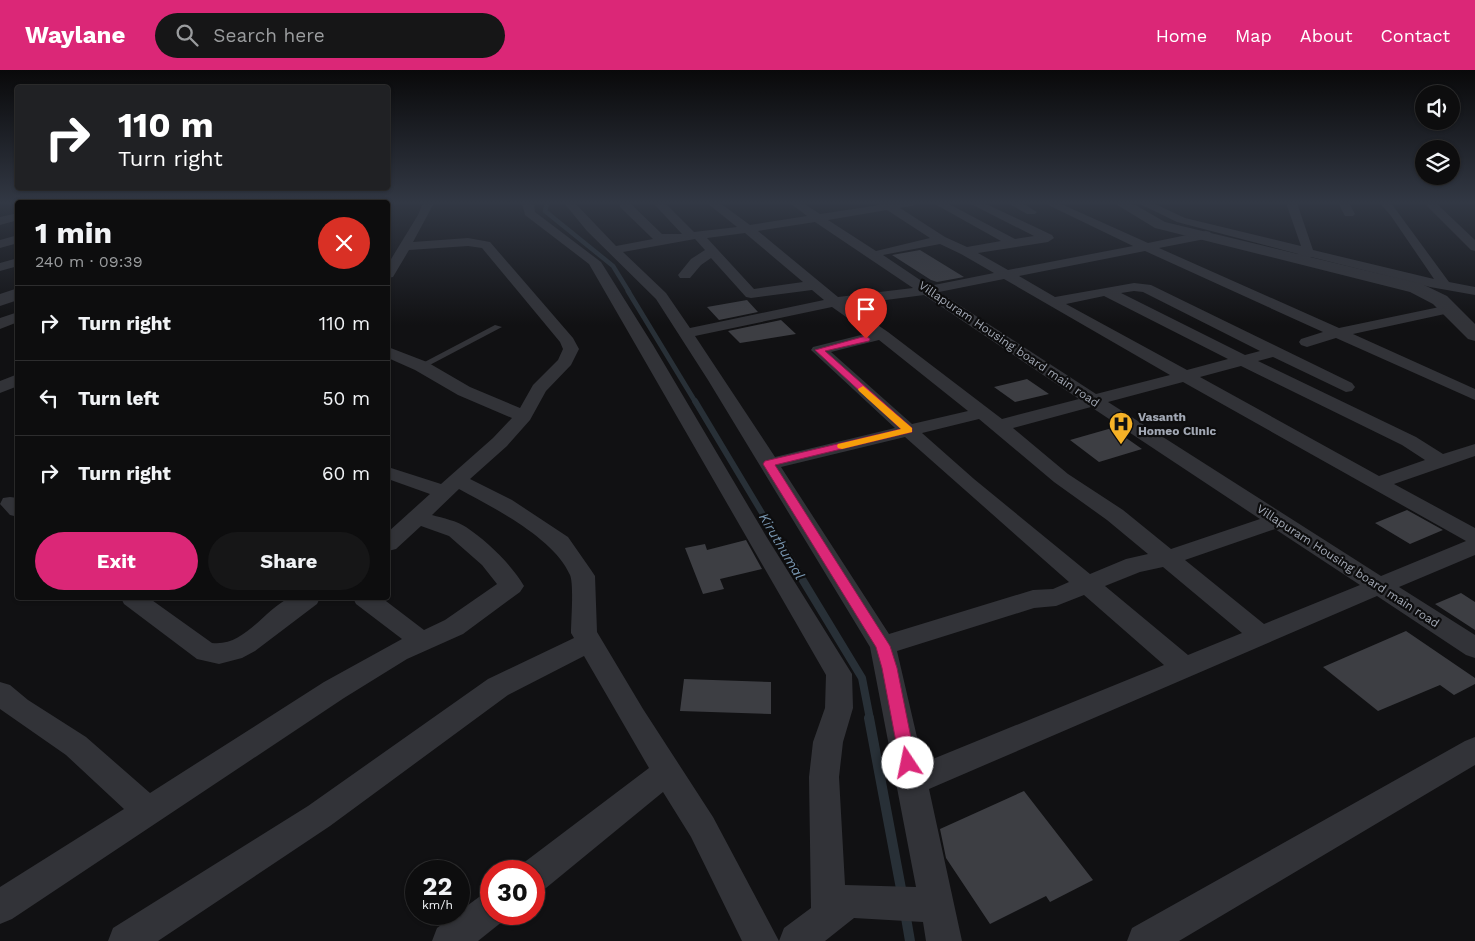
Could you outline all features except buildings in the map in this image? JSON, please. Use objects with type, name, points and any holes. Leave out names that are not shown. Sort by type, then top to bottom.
[{"type":"street","points":[[393,244],[433,244]]},
{"type":"street","points":[[390,542],[500,442],[524,416],[538,389],[565,362],[570,353],[571,349],[568,341],[486,245],[478,244]]},
{"type":"street","points":[[570,244],[594,262],[645,345],[754,536],[839,674],[839,708],[828,742],[824,777],[838,908]]},
{"type":"street","points":[[607,244],[661,296],[686,332],[883,646],[912,782],[928,905],[944,941]]},
{"type":"street","points":[[613,250],[646,244]]},
{"type":"street","points":[[704,244],[751,294],[780,313]]},
{"type":"street","points":[[765,244],[835,302],[882,335],[999,426],[1060,478],[1115,516],[1261,635]]},
{"type":"street","name":"Villapuram Housing board main road","points":[[863,244],[1102,400],[1278,520],[1475,636]]},
{"type":"street","name":"Villapuram Housing board main road","points":[[867,244],[932,289]]},
{"type":"street","points":[[881,252],[923,244]]},
{"type":"street","points":[[949,244],[966,251],[1004,275],[1475,537]]},
{"type":"street","points":[[966,251],[1014,244]]},
{"type":"street","points":[[1019,244],[1060,264]]},
{"type":"street","points":[[1138,244],[1475,395]]},
{"type":"street","points":[[686,332],[835,302],[932,289],[1163,244]]},
{"type":"street","points":[[1248,244],[1304,255]]},
{"type":"street","points":[[1264,244],[1424,286],[1445,286],[1475,290]]},
{"type":"street","points":[[1304,255],[1306,244]]},
{"type":"street","points":[[1416,244],[1445,286]]},
{"type":"street","points":[[390,271],[405,245]]},
{"type":"street","points":[[685,275],[696,262],[713,251]]},
{"type":"street","points":[[0,267],[15,263]]},
{"type":"street","points":[[751,294],[814,285]]},
{"type":"street","points":[[1424,286],[1430,294],[1450,309],[1475,335]]},
{"type":"street","points":[[1053,302],[1106,291],[1134,287],[1146,288],[1346,387]]},
{"type":"street","points":[[1106,291],[1244,361],[1409,441],[1441,460]]},
{"type":"street","points":[[1307,342],[1337,333],[1450,309]]},
{"type":"street","points":[[0,324],[15,317]]},
{"type":"street","points":[[882,335],[819,350],[908,430],[1185,667]]},
{"type":"street","points":[[999,426],[1102,400],[1274,352]]},
{"type":"street","points":[[390,353],[421,366],[464,391],[524,416]]},
{"type":"street","points":[[0,370],[15,372]]},
{"type":"street","points":[[0,388],[15,380]]},
{"type":"street","name":"Villapuram Housing board main road","points":[[1102,400],[1320,536],[1475,648]]},
{"type":"street","points":[[769,464],[982,413]]},
{"type":"street","points":[[1377,483],[1475,450]]},
{"type":"street","points":[[390,472],[450,486],[504,505],[560,542],[583,576],[584,633],[702,827],[761,941]]},
{"type":"street","points":[[0,907],[334,690],[398,652],[454,627],[512,586],[490,560],[457,530],[418,517]]},
{"type":"street","points":[[883,646],[1033,599],[1056,597],[1086,583],[1134,565],[1168,558],[1278,520]]},
{"type":"street","points":[[912,782],[1475,546]]},
{"type":"street","points":[[135,600],[206,652],[215,655],[226,654],[242,646],[300,600]]},
{"type":"street","points":[[368,600],[395,619],[422,642]]},
{"type":"street","points":[[126,941],[319,816],[498,687],[589,642]]},
{"type":"street","points":[[0,693],[18,708],[76,746],[148,811]]},
{"type":"street","points":[[1145,941],[1475,750]]},
{"type":"street","points":[[545,867],[667,771]]},
{"type":"street","points":[[797,941],[838,908],[928,905]]},
{"type":"street","points":[[450,941],[480,918]]},
{"type":"lane","points":[[421,366],[498,327]]},
{"type":"waterway","name":"Kiruthumal","points":[[585,244],[613,266],[629,292]]},
{"type":"waterway","name":"Kiruthumal","points":[[628,291],[696,403]]},
{"type":"waterway","name":"Kiruthumal","points":[[695,401],[780,543]]},
{"type":"waterway","name":"Kiruthumal","points":[[779,541],[862,678],[870,719]]},
{"type":"waterway","name":"Kiruthumal","points":[[869,718],[902,894]]},
{"type":"waterway","name":"Kiruthumal","points":[[905,912],[910,941]]},
{"type":"slow traffic","points":[[842,446],[908,430],[863,389]]},
{"type":"place","name":"Vasanth Homeo Clinic","points":[[1121,445]]},
{"type":"route","points":[[866,339],[819,350],[908,430],[769,464],[883,646],[908,763]]}]
